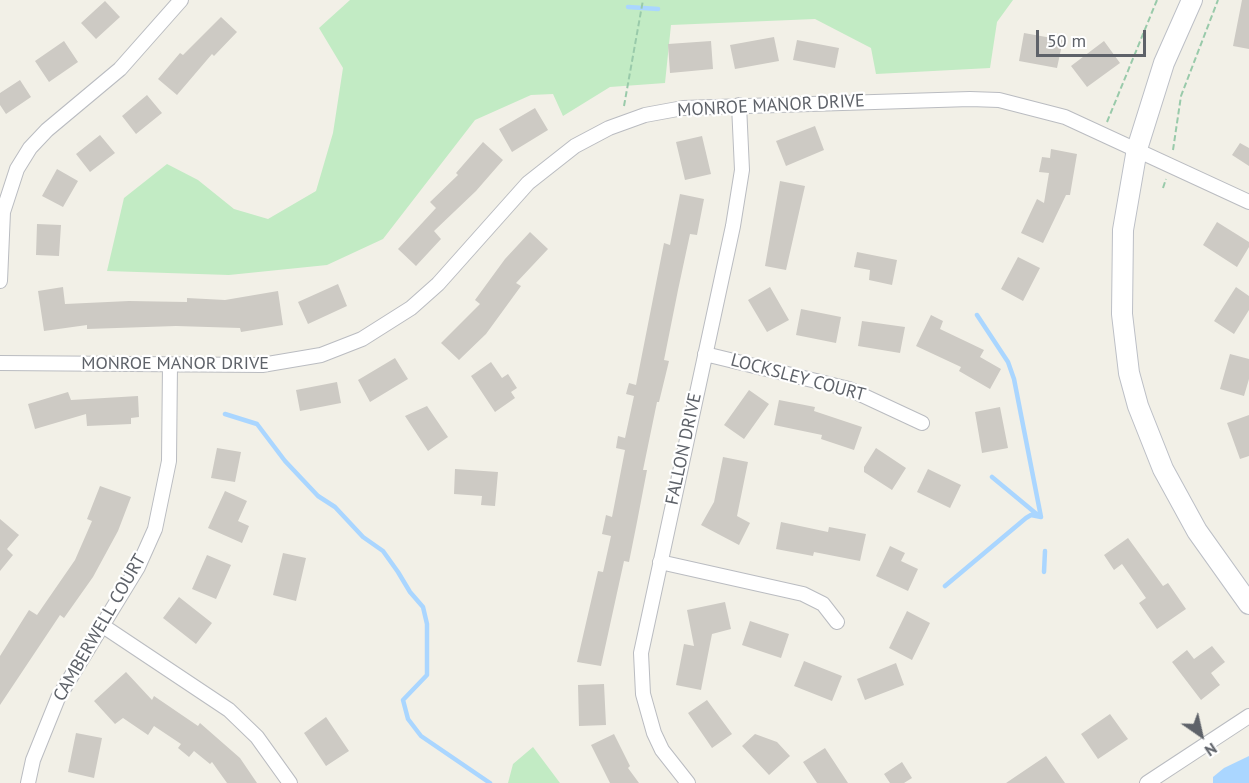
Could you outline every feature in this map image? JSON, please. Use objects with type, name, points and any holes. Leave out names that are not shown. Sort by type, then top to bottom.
[{"type":"main road","points":[[1192,0],[1164,63],[1137,149],[1121,261],[1122,314],[1130,373],[1138,406],[1163,469],[1197,531],[1249,604]]},
{"type":"street","points":[[0,281],[3,212],[17,169],[30,148],[47,130],[120,69],[181,0]]},
{"type":"street","name":"MONROE MANOR DRIVE","points":[[0,363],[277,364],[321,355],[375,332],[411,308],[438,284],[543,169],[575,146],[629,121],[683,108],[999,100],[1049,111],[1249,201]]},
{"type":"street","name":"FALLON DRIVE","points":[[688,783],[662,750],[654,733],[643,694],[641,653],[742,170],[739,105]]},
{"type":"street","name":"LOCKSLEY COURT","points":[[705,354],[849,389],[922,423]]},
{"type":"street","name":"CAMBERWELL COURT","points":[[28,783],[48,718],[138,567],[155,530],[169,461],[170,365]]},
{"type":"street","points":[[660,562],[803,594],[823,604],[837,622]]},
{"type":"street","points":[[103,626],[229,710],[257,737],[290,783]]},
{"type":"street","points":[[1147,783],[1249,716]]},
{"type":"path","points":[[1102,133],[1157,0]]},
{"type":"path","points":[[1164,188],[1181,96],[1218,0]]},
{"type":"path","points":[[629,121],[624,102],[643,2]]},
{"type":"green space","points":[[350,0],[1013,0],[997,22],[990,68],[876,74],[871,48],[815,19],[671,25],[665,83],[610,87],[563,116],[553,94],[531,95],[475,120],[383,239],[327,265],[229,275],[107,271],[124,198],[167,164],[198,180],[234,209],[268,219],[316,191],[333,133],[343,68],[319,28]]},
{"type":"green space","points":[[533,747],[560,783],[508,783],[513,764]]},
{"type":"water","points":[[1249,756],[1249,783],[1213,783],[1213,777],[1224,768]]},
{"type":"building","points":[[1242,0],[1249,0],[1249,49],[1233,46]]},
{"type":"building","points":[[105,1],[120,17],[96,39],[81,23]]},
{"type":"building","points":[[221,17],[237,32],[214,56],[212,54],[177,95],[158,79],[180,53],[183,55]]},
{"type":"building","points":[[1024,33],[1063,40],[1057,68],[1019,61]]},
{"type":"building","points":[[774,37],[779,61],[735,69],[730,45]]},
{"type":"building","points":[[797,40],[839,48],[835,68],[793,60]]},
{"type":"building","points":[[64,41],[78,62],[49,82],[35,61]]},
{"type":"building","points":[[711,41],[713,69],[670,73],[668,44]]},
{"type":"building","points":[[1104,41],[1120,63],[1087,87],[1071,66]]},
{"type":"building","points":[[20,80],[31,97],[6,114],[0,105],[0,93]]},
{"type":"building","points":[[147,95],[162,113],[136,134],[122,116]]},
{"type":"building","points":[[535,108],[548,130],[512,152],[499,129]]},
{"type":"building","points":[[815,126],[824,150],[786,166],[776,141]]},
{"type":"building","points":[[100,135],[115,153],[90,172],[76,154]]},
{"type":"building","points":[[702,136],[711,174],[685,180],[676,142]]},
{"type":"building","points":[[483,142],[503,160],[476,191],[434,231],[441,239],[416,266],[398,249],[436,208],[430,202],[458,175],[456,173]]},
{"type":"building","points":[[1240,143],[1249,148],[1249,166],[1232,155]]},
{"type":"building","points":[[1051,149],[1077,154],[1070,195],[1066,195],[1043,243],[1021,233],[1037,199],[1044,203],[1049,173],[1039,172],[1042,157],[1050,158]]},
{"type":"building","points":[[57,169],[78,181],[63,207],[42,196]]},
{"type":"building","points":[[780,181],[805,186],[786,270],[765,266]]},
{"type":"building","points":[[680,194],[704,199],[697,235],[690,234],[678,290],[664,360],[669,361],[659,402],[657,402],[643,470],[647,470],[629,562],[624,561],[601,666],[577,662],[598,571],[603,572],[611,536],[602,534],[606,515],[612,517],[625,450],[616,448],[618,436],[625,438],[634,396],[626,394],[629,383],[636,385],[664,243],[670,245]]},
{"type":"building","points":[[1217,222],[1249,242],[1249,247],[1237,267],[1203,245]]},
{"type":"building","points":[[37,224],[61,225],[59,256],[36,255]]},
{"type":"building","points":[[530,232],[548,249],[516,283],[521,286],[486,334],[459,360],[441,343],[480,304],[475,300],[505,259]]},
{"type":"building","points":[[857,252],[897,260],[892,285],[869,280],[870,270],[854,267]]},
{"type":"building","points":[[1018,257],[1040,268],[1023,301],[1001,289]]},
{"type":"building","points":[[338,284],[347,306],[308,324],[298,302]]},
{"type":"building","points":[[63,287],[65,304],[129,301],[187,302],[187,298],[225,300],[278,291],[283,325],[241,332],[240,328],[176,326],[87,329],[87,325],[44,331],[38,291]]},
{"type":"building","points":[[770,287],[789,320],[767,332],[748,300]]},
{"type":"building","points":[[1236,287],[1249,296],[1249,310],[1234,334],[1214,321]]},
{"type":"building","points":[[801,309],[841,317],[836,343],[796,335]]},
{"type":"building","points":[[931,315],[943,321],[940,329],[984,350],[980,357],[1001,369],[990,389],[959,371],[961,367],[916,346]]},
{"type":"building","points":[[862,321],[905,327],[900,353],[858,346]]},
{"type":"building","points":[[1230,354],[1249,359],[1249,379],[1244,396],[1220,389]]},
{"type":"building","points":[[395,358],[408,379],[370,402],[358,380]]},
{"type":"building","points":[[491,362],[502,378],[508,374],[517,388],[511,392],[515,398],[495,412],[471,376]]},
{"type":"building","points":[[337,382],[341,403],[300,411],[296,390]]},
{"type":"building","points":[[749,390],[769,404],[744,439],[724,425]]},
{"type":"building","points":[[68,392],[71,400],[138,396],[139,417],[131,418],[131,424],[87,426],[86,414],[35,429],[28,404]]},
{"type":"building","points":[[779,400],[815,407],[814,411],[862,427],[854,450],[821,439],[822,435],[774,425]]},
{"type":"building","points":[[427,406],[448,437],[428,451],[405,416]]},
{"type":"building","points":[[1000,407],[1008,448],[982,453],[975,412]]},
{"type":"building","points":[[1249,415],[1249,456],[1240,459],[1227,423]]},
{"type":"building","points":[[217,448],[241,452],[235,482],[211,478]]},
{"type":"building","points":[[876,448],[906,468],[892,490],[864,472],[864,467]]},
{"type":"building","points":[[723,457],[748,462],[737,516],[750,523],[739,545],[701,525],[714,502]]},
{"type":"building","points":[[455,469],[498,472],[495,506],[481,505],[482,496],[454,494]]},
{"type":"building","points":[[928,469],[961,485],[950,508],[917,492]]},
{"type":"building","points":[[100,486],[131,497],[118,531],[93,577],[64,618],[60,615],[0,705],[0,656],[29,610],[37,615],[75,560],[92,521],[87,519]]},
{"type":"building","points":[[225,491],[247,501],[238,521],[249,526],[242,543],[208,528]]},
{"type":"building","points":[[0,519],[19,535],[7,549],[13,555],[0,571]]},
{"type":"building","points":[[781,522],[828,532],[829,527],[866,534],[860,561],[814,552],[813,556],[776,549]]},
{"type":"building","points":[[1128,538],[1163,586],[1168,583],[1186,609],[1157,629],[1139,603],[1146,598],[1122,564],[1114,570],[1104,555]]},
{"type":"building","points":[[890,546],[905,553],[901,561],[918,569],[908,591],[876,576]]},
{"type":"building","points":[[283,553],[306,558],[296,601],[273,595]]},
{"type":"building","points":[[207,555],[231,565],[216,599],[192,589]]},
{"type":"building","points":[[179,597],[212,623],[196,644],[163,618]]},
{"type":"building","points":[[725,602],[731,629],[712,634],[701,690],[676,685],[684,644],[694,646],[687,610]]},
{"type":"building","points":[[907,611],[930,623],[912,660],[889,648]]},
{"type":"building","points":[[750,621],[789,634],[781,658],[742,645]]},
{"type":"building","points":[[1212,646],[1225,662],[1211,673],[1220,685],[1201,700],[1172,662],[1187,650],[1194,659]]},
{"type":"building","points":[[804,661],[842,676],[832,701],[794,686]]},
{"type":"building","points":[[896,663],[904,685],[865,700],[857,679]]},
{"type":"building","points":[[126,672],[152,700],[154,696],[198,726],[200,723],[240,758],[257,783],[227,783],[212,762],[210,764],[194,751],[189,757],[178,748],[181,744],[154,726],[148,735],[123,718],[115,724],[94,701]]},
{"type":"building","points":[[604,684],[606,725],[579,726],[578,685]]},
{"type":"building","points":[[707,700],[732,734],[712,748],[688,713]]},
{"type":"building","points":[[1110,714],[1128,739],[1098,759],[1081,734]]},
{"type":"building","points":[[326,717],[349,751],[326,766],[304,733]]},
{"type":"building","points":[[76,733],[102,738],[94,778],[68,772]]},
{"type":"building","points":[[614,734],[630,766],[628,768],[639,783],[610,783],[591,745]]},
{"type":"building","points":[[755,734],[777,742],[790,756],[769,775],[742,746]]},
{"type":"building","points":[[825,748],[848,783],[817,783],[803,762]]},
{"type":"building","points":[[1046,756],[1065,783],[1006,783]]},
{"type":"building","points":[[902,762],[912,778],[904,783],[890,783],[884,774]]},
{"type":"waterway","points":[[628,7],[658,9]]},
{"type":"waterway","points":[[977,315],[1008,362],[1014,379],[1041,517]]},
{"type":"waterway","points":[[225,414],[257,424],[285,461],[318,496],[335,507],[363,537],[383,551],[410,592],[423,607],[427,624],[427,675],[403,700],[408,719],[421,736],[490,783]]},
{"type":"waterway","points":[[992,477],[1039,516]]},
{"type":"waterway","points":[[945,586],[1026,518],[1031,515],[1041,517]]},
{"type":"waterway","points":[[1044,572],[1045,551]]}]
